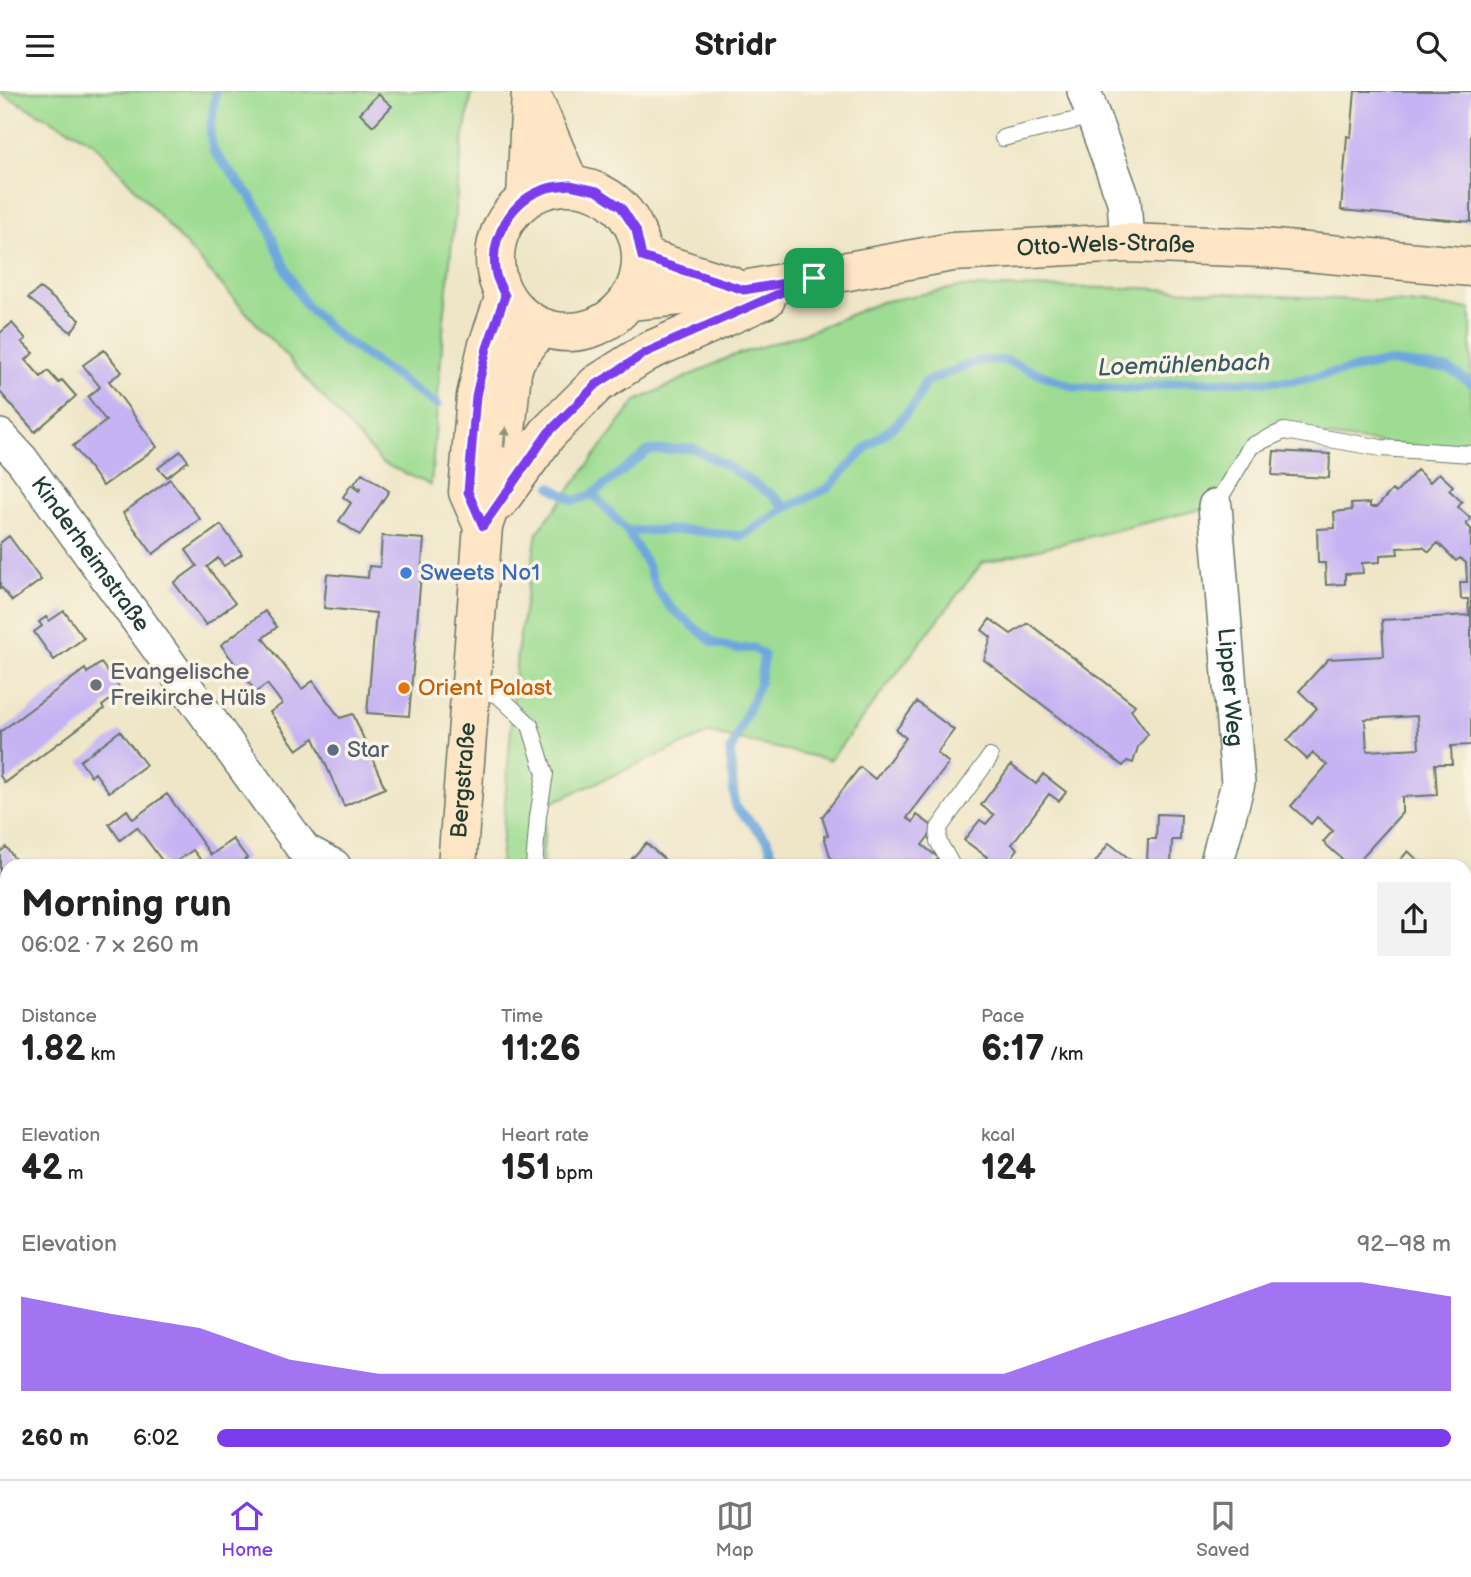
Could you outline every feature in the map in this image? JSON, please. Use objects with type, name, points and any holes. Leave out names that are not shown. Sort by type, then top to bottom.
[{"type":"main road","points":[[530,91],[570,185]]},
{"type":"main road","points":[[526,198],[530,91]]},
{"type":"main road","points":[[570,185],[597,191],[621,207],[636,230],[642,257],[641,272],[629,301],[611,318],[589,329],[565,332],[541,327],[520,314],[505,296],[496,275],[495,254],[499,232],[510,213],[526,198],[547,188],[570,185]]},
{"type":"main road","name":"Otto-Wels-Straße","points":[[629,301],[744,290],[952,252],[1127,243],[1263,248],[1471,267]]},
{"type":"main road","name":"Otto-Wels-Straße","points":[[642,257],[744,290]]},
{"type":"main road","points":[[483,526],[548,433],[597,384],[647,352],[814,278]]},
{"type":"main road","name":"Bergstraße","points":[[483,526],[468,492],[476,396],[487,348],[505,296]]},
{"type":"main road","name":"Bergstraße","points":[[458,859],[483,526],[502,471],[512,372],[516,359],[541,327]]},
{"type":"street","points":[[1088,104],[1124,201],[1127,243]]},
{"type":"street","name":"Kinderheimstraße","points":[[0,436],[22,460],[304,850],[321,859]]},
{"type":"street","name":"Lipper Weg","points":[[1215,506],[1238,783],[1218,859]]},
{"type":"lane","points":[[1003,138],[1088,104]]},
{"type":"lane","points":[[1215,506],[1251,446],[1283,431],[1381,448],[1471,454]]},
{"type":"lane","points":[[470,688],[498,695],[530,725],[545,774],[535,859]]},
{"type":"lane","points":[[948,859],[938,841],[939,828],[990,757]]},
{"type":"green space","points":[[0,91],[472,91],[462,146],[444,319],[431,485],[382,463],[93,142]]},
{"type":"green space","points":[[960,287],[1140,288],[1471,309],[1471,454],[1283,431],[1251,446],[1215,506],[982,563],[830,760],[709,733],[546,805],[542,859],[501,859],[517,653],[537,533],[636,401],[729,357],[808,332],[881,302]]},
{"type":"building","points":[[1355,91],[1471,91],[1471,222],[1341,210],[1347,136],[1351,137]]},
{"type":"building","points":[[378,94],[392,106],[373,126],[360,113]]},
{"type":"building","points":[[40,288],[80,320],[71,332],[28,298]]},
{"type":"building","points":[[12,323],[26,339],[22,342],[33,353],[26,360],[41,377],[48,371],[59,383],[62,380],[76,396],[35,432],[0,392],[0,333]]},
{"type":"building","points":[[104,350],[122,372],[109,381],[157,447],[103,486],[73,446],[106,421],[88,397],[100,387],[83,365]]},
{"type":"building","points":[[181,451],[188,461],[167,477],[158,468]]},
{"type":"building","points":[[1274,451],[1330,454],[1329,478],[1272,475]]},
{"type":"building","points":[[1417,470],[1430,482],[1439,473],[1453,486],[1449,490],[1462,502],[1458,507],[1471,519],[1466,524],[1471,529],[1471,745],[1451,746],[1452,764],[1435,764],[1437,795],[1402,797],[1402,813],[1362,857],[1364,859],[1342,859],[1323,842],[1333,831],[1317,817],[1311,824],[1291,806],[1327,765],[1313,753],[1307,759],[1287,741],[1317,708],[1299,691],[1328,659],[1384,656],[1382,620],[1469,615],[1468,599],[1461,599],[1460,582],[1467,582],[1466,563],[1460,558],[1456,561],[1438,543],[1429,552],[1423,547],[1397,548],[1398,554],[1380,555],[1380,562],[1362,563],[1363,573],[1345,574],[1345,584],[1326,585],[1325,563],[1318,563],[1317,529],[1335,528],[1334,512],[1352,510],[1351,504],[1370,503],[1370,507],[1377,507],[1392,490],[1396,493]],"holes":[[[1417,716],[1419,748],[1367,751],[1365,719]]]},
{"type":"building","points":[[362,473],[389,491],[360,535],[339,521],[351,503],[343,497],[351,485],[359,491],[354,484]]},
{"type":"building","points":[[170,479],[200,519],[153,554],[123,513]]},
{"type":"building","points":[[221,525],[242,554],[224,566],[218,558],[207,567],[235,603],[206,625],[174,583],[197,566],[186,550]]},
{"type":"building","points":[[9,536],[41,580],[12,601],[2,588],[0,589],[0,543]]},
{"type":"building","points":[[382,536],[424,539],[409,716],[367,713],[376,613],[324,608],[327,574],[368,578],[369,566],[380,567]]},
{"type":"building","points":[[64,611],[84,638],[54,660],[34,632],[42,626],[39,622],[46,617],[49,621]]},
{"type":"building","points":[[265,611],[277,627],[263,638],[302,689],[313,681],[340,718],[353,714],[385,788],[344,806],[314,738],[297,750],[270,712],[282,704],[275,694],[267,684],[256,692],[221,645]]},
{"type":"building","points":[[990,619],[1011,634],[1028,623],[1135,705],[1131,710],[1148,734],[1138,747],[1133,763],[1127,761],[1123,766],[984,660],[991,637],[982,630]]},
{"type":"building","points":[[101,663],[122,691],[102,706],[104,709],[5,783],[0,776],[0,732],[85,669],[87,673]]},
{"type":"building","points":[[917,702],[954,730],[937,753],[949,763],[907,818],[913,822],[917,815],[935,828],[922,845],[939,858],[831,859],[824,836],[828,835],[822,817],[860,767],[875,779],[906,738],[896,730]]},
{"type":"building","points":[[120,731],[146,765],[109,792],[95,773],[91,776],[80,761]]},
{"type":"building","points":[[1011,765],[1036,784],[1043,774],[1066,792],[1059,801],[1049,794],[1012,844],[1018,849],[1010,859],[985,859],[987,857],[964,840],[980,820],[986,824],[994,815],[981,805]]},
{"type":"building","points":[[167,794],[211,855],[233,839],[247,858],[200,859],[193,850],[180,859],[161,859],[137,827],[120,840],[109,824],[127,810],[133,819]]},
{"type":"building","points":[[1157,814],[1181,815],[1180,840],[1172,840],[1171,859],[1147,859],[1148,839],[1156,839]]},
{"type":"building","points":[[646,843],[664,859],[632,859]]},
{"type":"building","points":[[1109,843],[1130,859],[1098,859]]},
{"type":"building","points":[[6,847],[15,859],[0,859],[0,852]]},
{"type":"building","points":[[1408,851],[1417,859],[1401,859]]},
{"type":"waterway","name":"Loemühlenbach","points":[[216,91],[210,134],[214,152],[251,197],[266,222],[287,272],[306,306],[339,337],[437,405]]},
{"type":"waterway","name":"Loemühlenbach","points":[[551,487],[574,501],[593,494],[648,451],[693,448],[729,467],[775,497],[786,508],[828,488],[867,447],[898,423],[917,401],[925,382],[978,361],[1004,360],[1074,387],[1139,389],[1182,382],[1294,381],[1388,362],[1449,369],[1471,383]]},
{"type":"waterway","name":"Loemühlenbach","points":[[593,494],[627,531],[689,530],[742,536],[786,508]]},
{"type":"waterway","points":[[627,531],[647,564],[657,590],[671,608],[714,643],[736,649],[753,648],[764,655],[759,684],[730,753],[735,806],[767,839],[773,859]]},
{"type":"place","name":"Sweets No1","points":[[406,573]]},
{"type":"place","name":"Evangelische Freikirche Hüls","points":[[96,685]]},
{"type":"place","name":"Orient Palast","points":[[404,688]]},
{"type":"place","name":"Star","points":[[333,750]]},
{"type":"route","points":[[570,185],[597,191],[621,207],[636,230],[642,257],[744,290],[814,278],[647,352],[597,384],[548,433],[511,482],[483,526],[468,492],[476,396],[487,348],[505,296],[496,275],[495,254],[499,232],[510,213],[526,198],[547,188],[570,185]]}]
